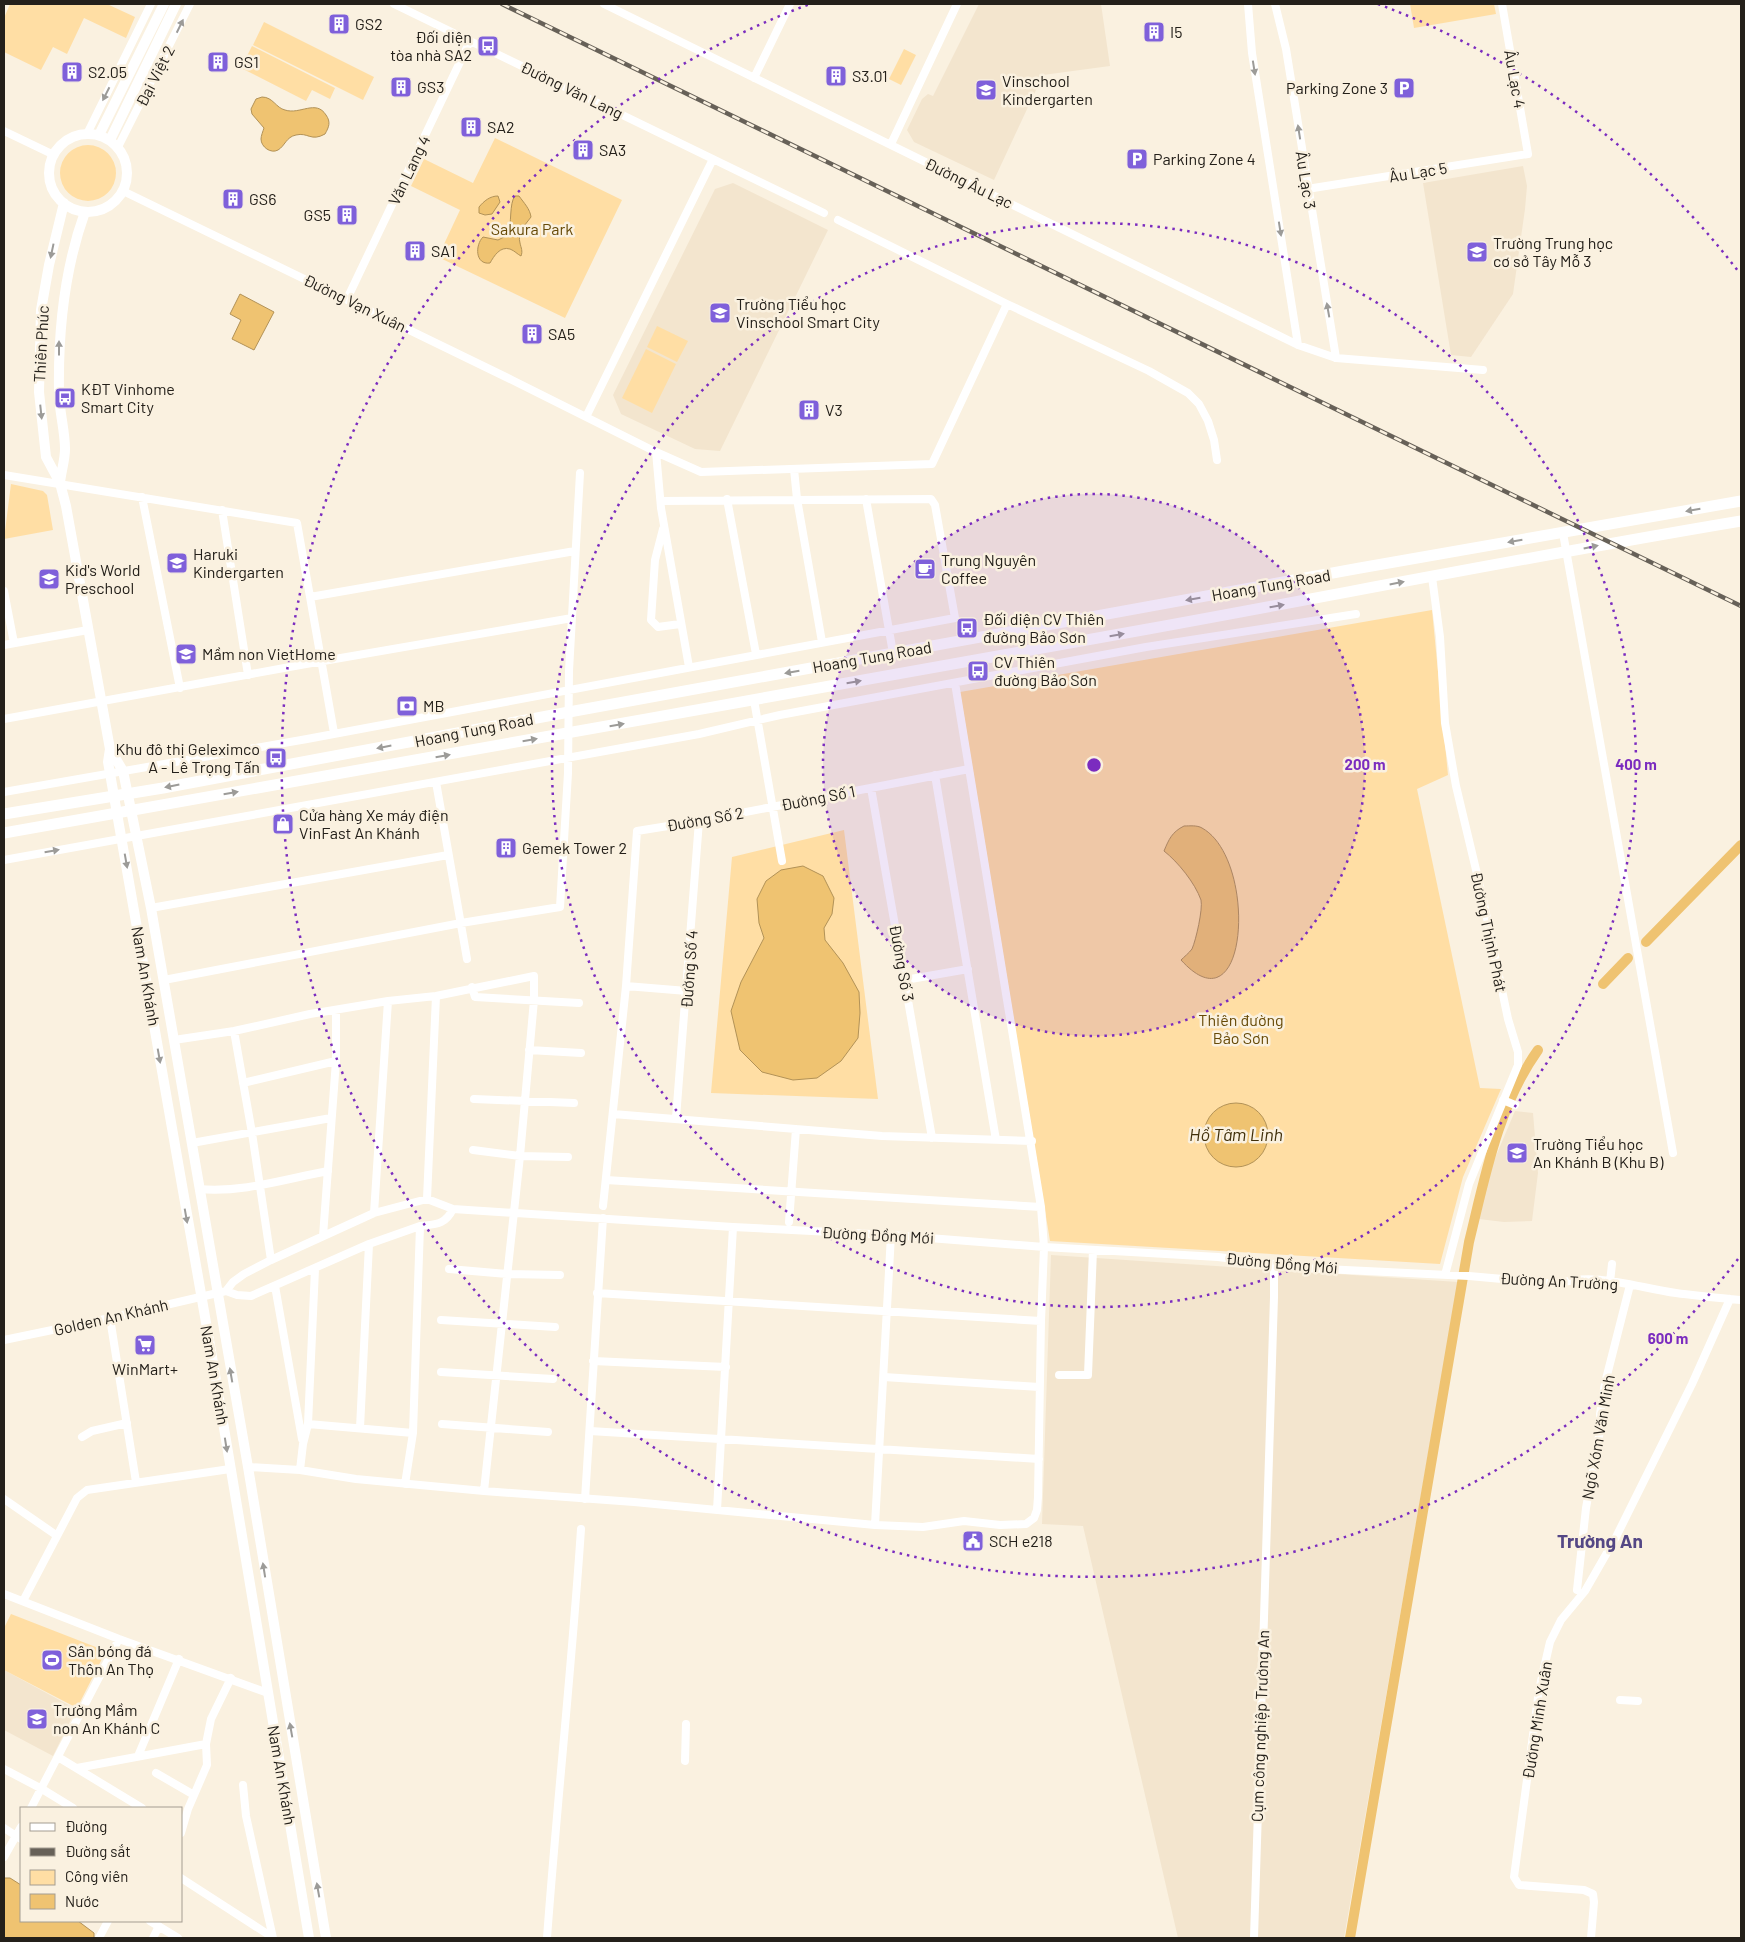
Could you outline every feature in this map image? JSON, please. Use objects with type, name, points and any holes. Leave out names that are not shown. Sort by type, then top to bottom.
[{"type":"main road","name":"Hoang Tung Road","points":[[4,814],[1344,571],[1741,501]]},
{"type":"main road","name":"Hoang Tung Road","points":[[4,833],[754,700],[1349,593],[1611,543],[1741,521]]},
{"type":"main road","points":[[1344,571],[1349,593]]},
{"type":"main road","points":[[1168,603],[1172,624]]},
{"type":"street","points":[[86,134],[151,4]]},
{"type":"street","points":[[99,135],[164,4]]},
{"type":"street","points":[[110,140],[176,4]]},
{"type":"street","name":"Đại Việt 2","points":[[118,147],[190,4]]},
{"type":"street","name":"Đường Văn Lang","points":[[394,4],[824,213]]},
{"type":"street","name":"Đường Âu Lạc","points":[[604,4],[1298,345],[1336,358],[1483,370]]},
{"type":"street","points":[[754,78],[790,4]]},
{"type":"street","points":[[890,144],[958,4]]},
{"type":"street","name":"Âu Lạc 3","points":[[1248,4],[1252,53],[1298,345]]},
{"type":"street","name":"Âu Lạc 3","points":[[1275,4],[1286,50],[1307,189],[1336,358]]},
{"type":"street","name":"Âu Lạc 4","points":[[1502,4],[1528,154]]},
{"type":"street","name":"Văn Lang 4","points":[[347,299],[470,41]]},
{"type":"street","points":[[4,131],[54,155]]},
{"type":"street","points":[[86,134],[99,135],[110,140],[118,147],[122,154],[127,168],[123,191],[113,203],[92,212],[70,208],[54,192],[51,184],[49,169],[54,155],[69,138],[86,134]]},
{"type":"street","name":"Âu Lạc 5","points":[[1307,189],[1528,154]]},
{"type":"street","points":[[586,417],[713,159]]},
{"type":"street","name":"Đường Vạn Xuân","points":[[123,191],[347,299],[656,452],[701,472],[932,464],[1007,304]]},
{"type":"street","name":"Thiên Phúc","points":[[64,203],[49,265],[41,310],[39,392],[46,457],[60,483],[66,506],[110,749],[108,762],[118,813]]},
{"type":"street","name":"Thiên Phúc","points":[[60,483],[65,449],[59,395],[59,339],[69,266],[76,237],[85,212]]},
{"type":"street","points":[[838,220],[1007,304],[1149,371],[1188,393],[1198,404],[1208,421],[1214,440],[1217,460]]},
{"type":"street","points":[[656,452],[664,524],[689,667]]},
{"type":"street","points":[[794,468],[797,499],[822,642]]},
{"type":"street","points":[[164,980],[460,923],[560,907],[569,758],[569,690],[580,473]]},
{"type":"street","points":[[4,475],[296,523],[334,733]]},
{"type":"street","points":[[142,497],[180,688]]},
{"type":"street","points":[[4,792],[956,618],[935,506],[933,501],[927,498],[661,500]]},
{"type":"street","points":[[727,499],[756,654]]},
{"type":"street","points":[[866,499],[894,653]]},
{"type":"street","points":[[222,510],[248,675]]},
{"type":"street","points":[[664,524],[655,560],[651,620],[658,627],[680,624]]},
{"type":"street","points":[[1563,533],[1673,1153]]},
{"type":"street","points":[[310,597],[575,551]]},
{"type":"street","name":"Đường Thịnh Phát","points":[[1432,577],[1440,637],[1445,723],[1456,786],[1483,899],[1508,1019],[1518,1052],[1518,1065],[1509,1103],[1468,1186],[1445,1275]]},
{"type":"street","points":[[4,591],[14,643]]},
{"type":"street","points":[[4,860],[698,734],[758,720],[1152,646],[1356,614]]},
{"type":"street","points":[[4,719],[321,661],[572,618]]},
{"type":"street","points":[[1148,629],[1152,646]]},
{"type":"street","points":[[4,645],[88,630]]},
{"type":"street","points":[[248,1468],[300,1470],[356,1479],[405,1484],[875,1525],[923,1527],[964,1521],[1000,1525],[1026,1524],[1034,1518],[1037,1510],[1044,1247],[1041,1207],[1032,1141],[954,683]]},
{"type":"street","name":"Đường Số 1","points":[[754,700],[773,807],[969,769]]},
{"type":"street","name":"Thiên Phúc","points":[[110,749],[123,771],[137,836]]},
{"type":"street","points":[[935,775],[996,1140]]},
{"type":"street","points":[[436,782],[467,959]]},
{"type":"street","name":"Đường Số 3","points":[[871,788],[932,1138]]},
{"type":"street","points":[[773,807],[782,860]]},
{"type":"street","name":"Đường Số 2","points":[[626,986],[637,831],[773,807]]},
{"type":"street","name":"Nam An Khánh","points":[[118,813],[309,1938]]},
{"type":"street","name":"Đường Số 4","points":[[676,1118],[699,821]]},
{"type":"street","name":"Nam An Khánh","points":[[137,836],[164,980],[199,1189],[222,1292],[248,1468],[326,1938]]},
{"type":"street","points":[[151,908],[448,855]]},
{"type":"street","points":[[142,951],[158,948]]},
{"type":"street","points":[[905,980],[968,969]]},
{"type":"street","points":[[174,1040],[234,1031],[310,1014],[388,1001],[436,996],[534,976],[534,1000],[520,1156],[484,1491]]},
{"type":"street","points":[[603,1206],[626,986],[687,991]]},
{"type":"street","points":[[472,988],[475,996],[579,1003]]},
{"type":"street","points":[[222,1292],[244,1274],[323,1236],[374,1213],[428,1199],[436,996]]},
{"type":"street","points":[[374,1213],[388,1001]]},
{"type":"street","points":[[323,1236],[336,1061],[336,1011]]},
{"type":"street","points":[[234,1031],[252,1133],[271,1260]]},
{"type":"street","points":[[529,1050],[581,1053]]},
{"type":"street","points":[[243,1083],[336,1061]]},
{"type":"street","points":[[474,1099],[525,1103],[574,1103]]},
{"type":"street","points":[[613,1114],[932,1138],[1032,1141]]},
{"type":"street","points":[[192,1143],[331,1118]]},
{"type":"street","points":[[789,1222],[796,1129]]},
{"type":"street","points":[[473,1150],[520,1156],[568,1157]]},
{"type":"street","points":[[199,1189],[215,1191],[241,1190],[259,1184],[328,1171]]},
{"type":"street","points":[[606,1180],[1041,1207]]},
{"type":"street","name":"Đường Đồng Mới","points":[[428,1199],[453,1209],[891,1235],[1044,1247],[1218,1257],[1274,1265],[1454,1276]]},
{"type":"street","points":[[222,1292],[252,1296],[369,1244],[420,1226],[442,1222],[449,1217],[453,1209]]},
{"type":"street","points":[[585,1499],[603,1218]]},
{"type":"street","points":[[405,1484],[413,1433],[420,1226]]},
{"type":"street","points":[[717,1510],[734,1227]]},
{"type":"street","points":[[875,1525],[891,1235]]},
{"type":"street","points":[[360,1428],[369,1244]]},
{"type":"street","points":[[1059,1375],[1088,1375],[1092,1250]]},
{"type":"street","points":[[1610,1282],[1612,1264]]},
{"type":"street","name":"Cụm công nghiệp Trường An","points":[[1254,1938],[1274,1265]]},
{"type":"street","points":[[300,1470],[308,1424],[315,1268]]},
{"type":"street","points":[[449,1269],[507,1274],[560,1274]]},
{"type":"street","name":"Đường An Trường","points":[[1454,1276],[1558,1284],[1572,1279],[1610,1282],[1677,1293],[1741,1300]]},
{"type":"street","name":"Ngõ Xóm Văn Minh","points":[[1577,1590],[1586,1508],[1605,1383],[1630,1285]]},
{"type":"street","points":[[275,1286],[303,1444]]},
{"type":"street","name":"Golden An Khánh","points":[[4,1340],[222,1292]]},
{"type":"street","points":[[598,1292],[1041,1321]]},
{"type":"street","name":"Đường Minh Xuân","points":[[1591,1938],[1593,1894],[1584,1890],[1519,1885],[1514,1877],[1539,1690],[1550,1642],[1561,1620],[1586,1591],[1616,1537],[1692,1384],[1730,1299]]},
{"type":"street","points":[[110,1318],[136,1482]]},
{"type":"street","points":[[441,1320],[554,1327]]},
{"type":"street","points":[[593,1361],[726,1367]]},
{"type":"street","points":[[441,1372],[553,1379]]},
{"type":"street","points":[[884,1377],[1039,1387]]},
{"type":"street","points":[[82,1437],[92,1431],[127,1423]]},
{"type":"street","points":[[308,1424],[413,1433]]},
{"type":"street","points":[[442,1424],[548,1432]]},
{"type":"street","points":[[590,1431],[1038,1459]]},
{"type":"street","points":[[23,1602],[56,1535],[77,1498],[87,1490],[230,1469]]},
{"type":"street","points":[[4,1499],[56,1535]]},
{"type":"street","points":[[547,1938],[561,1764],[575,1625],[581,1529]]},
{"type":"street","points":[[4,1594],[268,1693],[285,1694]]},
{"type":"street","points":[[32,1807],[119,1638]]},
{"type":"street","points":[[138,1756],[179,1659]]},
{"type":"street","points":[[182,1830],[188,1809],[207,1764],[206,1744],[211,1720],[231,1678]]},
{"type":"street","points":[[1620,1700],[1636,1701]]},
{"type":"street","points":[[685,1761],[686,1724]]},
{"type":"street","points":[[77,1768],[206,1744]]},
{"type":"street","points":[[58,1758],[140,1807]]},
{"type":"street","points":[[4,1769],[72,1807]]},
{"type":"street","points":[[156,1773],[194,1795]]},
{"type":"street","points":[[243,1785],[246,1816],[272,1938]]},
{"type":"street","points":[[4,1828],[19,1837],[4,1857]]},
{"type":"street","points":[[182,1879],[272,1938]]},
{"type":"street","points":[[99,1938],[107,1922]]},
{"type":"street","points":[[154,1938],[155,1923],[178,1938]]},
{"type":"shaded area","name":"Vinschool Kindergarten","points":[[979,4],[1101,4],[1110,66],[1043,75],[994,180],[914,142],[907,130],[922,99],[928,94],[933,96]]},
{"type":"shaded area","name":"Trường Trung học cơ sở Tây Mỗ 3","points":[[1523,166],[1527,186],[1513,294],[1471,357],[1451,355],[1423,183]]},
{"type":"shaded area","name":"Trường Tiểu học Vinschool Smart City","points":[[733,183],[828,230],[720,451],[695,449],[621,414],[613,395],[715,189]]},
{"type":"shaded area","name":"Trường Tiểu học An Khánh B (Khu B)","points":[[1515,1111],[1533,1113],[1538,1173],[1532,1221],[1504,1222],[1479,1219],[1490,1170]]},
{"type":"shaded area","points":[[1051,1255],[1458,1282],[1344,1938],[1178,1938],[1083,1526],[1042,1524]]},
{"type":"shaded area","name":"Trường Mầm non An Khánh C","points":[[4,1670],[76,1709],[53,1756],[4,1730]]},
{"type":"green space","points":[[10,4],[107,4],[135,17],[126,38],[84,18],[67,54],[53,47],[41,70],[4,52],[4,18]]},
{"type":"green space","points":[[1410,4],[1494,4],[1496,14],[1414,28]]},
{"type":"green space","points":[[264,22],[374,77],[363,100],[253,45]]},
{"type":"green space","points":[[252,46],[335,88],[330,99],[312,90],[306,101],[241,68]]},
{"type":"green space","points":[[904,49],[916,55],[901,85],[889,79]]},
{"type":"green space","name":"Sakura Park","points":[[495,138],[622,200],[565,318],[438,257],[460,210],[411,186],[424,159],[473,183]]},
{"type":"green space","points":[[88,145],[99,147],[108,153],[114,162],[116,173],[114,184],[108,193],[99,199],[88,201],[77,199],[68,193],[62,184],[60,173],[62,162],[68,153],[77,147]]},
{"type":"green space","points":[[657,326],[688,341],[677,362],[647,347]]},
{"type":"green space","points":[[646,349],[676,364],[652,413],[622,398]]},
{"type":"green space","points":[[11,484],[43,491],[47,495],[53,530],[4,539]]},
{"type":"green space","name":"Thiên đường Bảo Sơn","points":[[1432,610],[1448,775],[1417,789],[1480,1088],[1501,1089],[1463,1177],[1440,1264],[1050,1241],[960,692]]},
{"type":"green space","points":[[844,830],[878,1099],[711,1093],[732,857]]},
{"type":"green space","name":"Sân bóng đá Thôn An Thọ","points":[[11,1614],[106,1651],[77,1708],[4,1670],[4,1628]]},
{"type":"water","points":[[266,97],[285,110],[296,111],[317,108],[322,110],[329,122],[325,134],[316,137],[296,135],[290,138],[278,150],[272,151],[267,149],[261,142],[264,128],[252,114],[251,109],[256,99]]},
{"type":"water","points":[[498,196],[500,202],[492,214],[485,215],[479,213],[479,207],[483,203],[490,198]]},
{"type":"water","points":[[515,196],[519,196],[531,217],[522,229],[519,239],[522,251],[521,256],[506,248],[498,252],[490,263],[485,263],[481,261],[478,254],[480,240],[483,237],[498,240],[508,235],[512,204]]},
{"type":"water","points":[[240,294],[274,312],[254,350],[232,339],[241,320],[230,314]]},
{"type":"water","points":[[1184,826],[1202,828],[1220,846],[1232,872],[1238,903],[1238,934],[1232,959],[1221,975],[1204,977],[1181,960],[1194,945],[1200,917],[1201,900],[1186,873],[1164,851],[1171,836]]},
{"type":"water","points":[[803,866],[823,876],[834,898],[832,914],[824,928],[825,940],[843,963],[859,992],[860,1013],[858,1038],[841,1061],[817,1078],[793,1080],[762,1072],[740,1050],[731,1011],[741,982],[764,938],[759,923],[757,899],[766,881],[781,870]]},
{"type":"water","name":"Hồ Tâm Linh","points":[[1236,1103],[1254,1109],[1262,1117],[1268,1135],[1262,1153],[1254,1161],[1236,1167],[1218,1161],[1210,1153],[1204,1135],[1210,1117],[1218,1109]]},
{"type":"water","points":[[4,1878],[10,1878],[20,1884],[20,1922],[79,1922],[94,1933],[94,1938],[4,1938]]},
{"type":"waterway","points":[[1646,942],[1741,845]]},
{"type":"waterway","points":[[1603,984],[1628,958]]},
{"type":"waterway","points":[[1350,1938],[1469,1242],[1494,1143],[1513,1094],[1538,1050]]},
{"type":"railway","points":[[502,4],[1741,606]]},
{"type":"place","name":"GS2","points":[[339,24]]},
{"type":"place","name":"I5","points":[[1154,32]]},
{"type":"place","name":"Đối diện tòa nhà SA2","points":[[488,46]]},
{"type":"place","name":"GS1","points":[[218,62]]},
{"type":"place","name":"S2.05","points":[[72,72]]},
{"type":"place","name":"S3.01","points":[[836,76]]},
{"type":"place","name":"GS3","points":[[401,87]]},
{"type":"place","name":"Parking Zone 3","points":[[1404,88]]},
{"type":"place","name":"Vinschool Kindergarten","points":[[986,90]]},
{"type":"place","name":"SA2","points":[[471,127]]},
{"type":"place","name":"SA3","points":[[583,150]]},
{"type":"place","name":"Parking Zone 4","points":[[1137,159]]},
{"type":"place","name":"GS6","points":[[233,199]]},
{"type":"place","name":"GS5","points":[[347,215]]},
{"type":"place","name":"SA1","points":[[415,251]]},
{"type":"place","name":"Trường Trung học cơ sở Tây Mỗ 3","points":[[1477,252]]},
{"type":"place","name":"Trường Tiểu học Vinschool Smart City","points":[[720,313]]},
{"type":"place","name":"SA5","points":[[532,334]]},
{"type":"place","name":"KĐT Vinhome Smart City","points":[[65,398]]},
{"type":"place","name":"V3","points":[[809,410]]},
{"type":"place","name":"Haruki Kindergarten","points":[[177,563]]},
{"type":"place","name":"Trung Nguyên Coffee","points":[[925,569]]},
{"type":"place","name":"Kid's World Preschool","points":[[49,579]]},
{"type":"place","name":"Đối diện CV Thiên đường Bảo Sơn","points":[[967,628]]},
{"type":"place","name":"Mầm non VietHome","points":[[186,654]]},
{"type":"place","name":"CV Thiên đường Bảo Sơn","points":[[978,671]]},
{"type":"place","name":"MB","points":[[407,706]]},
{"type":"place","name":"Khu đô thị Geleximco A - Lê Trọng Tấn","points":[[276,758]]},
{"type":"place","name":"Cửa hàng Xe máy điện VinFast An Khánh","points":[[283,824]]},
{"type":"place","name":"Gemek Tower 2","points":[[506,848]]},
{"type":"place","name":"Trường Tiểu học An Khánh B (Khu B)","points":[[1517,1153]]},
{"type":"place","name":"WinMart+","points":[[145,1345]]},
{"type":"place","name":"SCH e218","points":[[973,1541]]},
{"type":"place","name":"Sân bóng đá Thôn An Thọ","points":[[52,1660]]},
{"type":"place","name":"Trường Mầm non An Khánh C","points":[[37,1719]]},
{"type":"district","name":"Trường An","points":[[1600,1541]]}]
